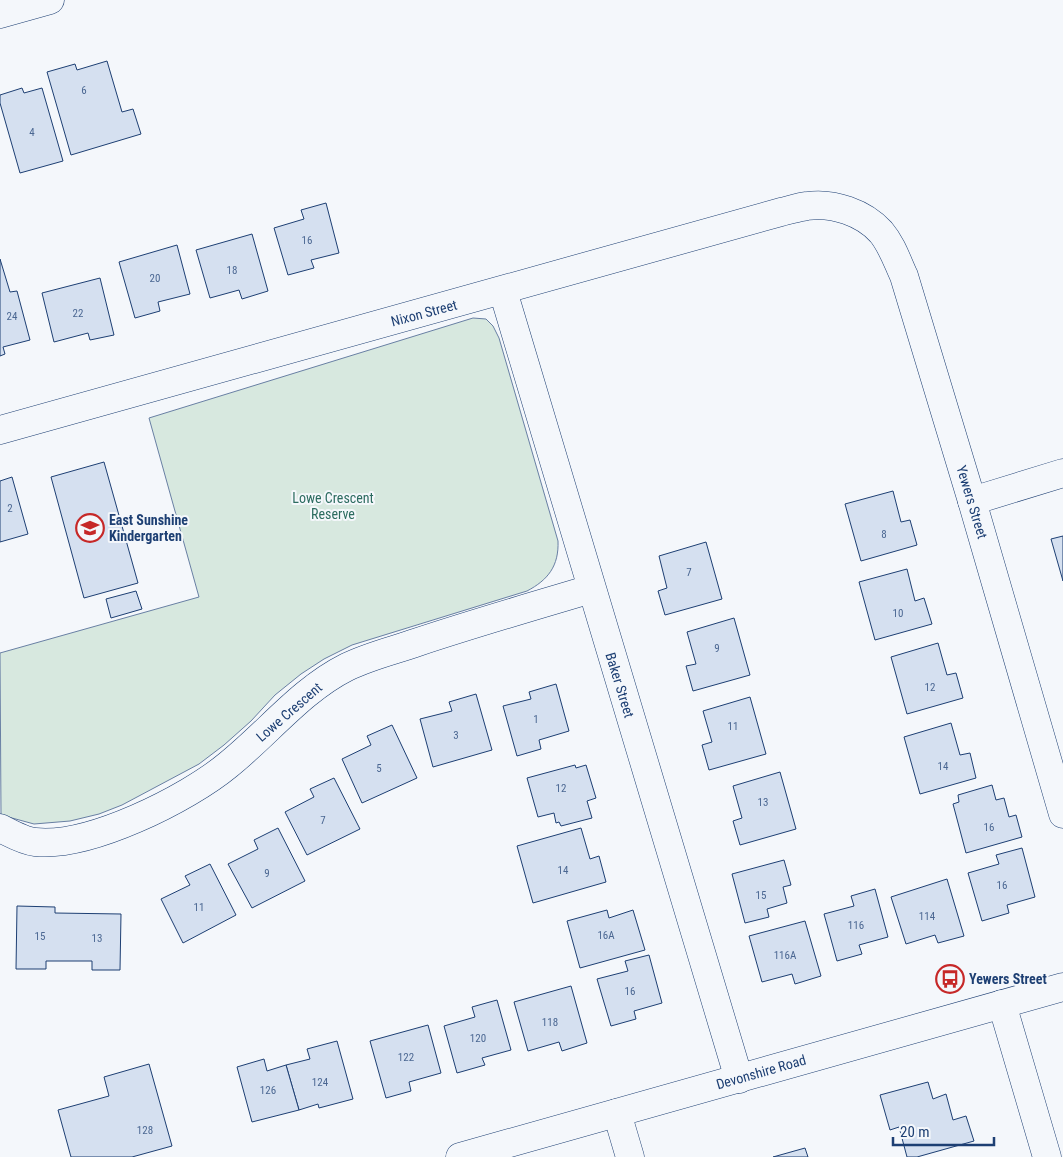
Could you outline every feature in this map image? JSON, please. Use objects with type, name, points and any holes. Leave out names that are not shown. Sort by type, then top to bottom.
[{"type":"street","points":[[0,14],[50,0]]},
{"type":"street","name":"Nixon Street","points":[[0,430],[808,206],[832,206],[848,210]]},
{"type":"street","name":"Yewers Street","points":[[848,210],[867,220],[880,232],[893,250],[904,276],[1063,814]]},
{"type":"street","name":"Baker Street","points":[[503,291],[739,1079]]},
{"type":"street","points":[[972,501],[1063,473]]},
{"type":"street","name":"Lowe Crescent","points":[[0,828],[34,842],[70,840],[104,831],[142,817],[192,790],[228,766],[314,688],[347,667],[446,633],[591,589]]},
{"type":"street","name":"Devonshire Road","points":[[460,1157],[1063,987]]},
{"type":"street","points":[[1002,1004],[1047,1157]]},
{"type":"street","points":[[617,1113],[630,1157]]},
{"type":"green space","name":"Lowe Crescent Reserve","points":[[473,318],[486,319],[493,326],[499,338],[558,541],[557,558],[546,577],[527,591],[352,645],[324,659],[301,674],[275,695],[251,721],[199,764],[122,805],[99,814],[70,821],[34,824],[1,815],[0,653],[199,597],[149,418]]},
{"type":"building","points":[[107,61],[122,112],[133,109],[141,134],[71,155],[47,72],[75,64],[77,70]]},
{"type":"building","points":[[22,88],[24,93],[42,88],[63,161],[20,173],[0,103],[0,95]]},
{"type":"building","points":[[326,203],[339,253],[311,260],[314,268],[288,275],[274,228],[304,219],[301,210]]},
{"type":"building","points":[[252,234],[268,291],[242,299],[239,290],[210,298],[196,250]]},
{"type":"building","points":[[177,245],[190,294],[158,302],[160,311],[135,318],[119,262]]},
{"type":"building","points":[[0,259],[10,292],[17,291],[30,340],[3,347],[5,354],[0,356]]},
{"type":"building","points":[[100,278],[114,335],[90,340],[88,333],[54,342],[42,293]]},
{"type":"building","points":[[104,462],[138,583],[84,598],[51,477]]},
{"type":"building","points":[[12,477],[28,534],[0,542],[0,481]]},
{"type":"building","points":[[893,491],[901,522],[910,520],[917,545],[861,561],[845,504]]},
{"type":"building","points":[[1063,536],[1063,581],[1051,539]]},
{"type":"building","points":[[706,542],[722,599],[665,615],[658,591],[667,588],[659,556]]},
{"type":"building","points":[[907,569],[915,601],[924,598],[932,624],[875,640],[859,582]]},
{"type":"building","points":[[136,591],[142,609],[111,618],[106,599]]},
{"type":"building","points":[[734,618],[750,675],[693,691],[686,666],[696,664],[687,632]]},
{"type":"building","points":[[938,643],[947,675],[956,673],[963,698],[907,714],[891,657]]},
{"type":"building","points":[[556,684],[569,731],[539,740],[541,749],[517,756],[503,706],[531,699],[529,692]]},
{"type":"building","points":[[476,694],[492,750],[433,767],[420,719],[452,711],[449,702]]},
{"type":"building","points":[[750,697],[766,754],[709,770],[702,745],[712,742],[703,711]]},
{"type":"building","points":[[951,723],[960,755],[970,753],[976,778],[920,794],[904,737]]},
{"type":"building","points":[[392,725],[417,778],[362,803],[342,759],[371,745],[367,736]]},
{"type":"building","points":[[575,765],[576,768],[586,765],[596,798],[587,801],[592,818],[561,826],[559,822],[556,823],[554,813],[538,817],[527,778]]},
{"type":"building","points":[[780,772],[796,829],[740,845],[733,821],[742,818],[733,786]]},
{"type":"building","points":[[334,778],[360,829],[307,855],[285,812],[314,797],[310,789]]},
{"type":"building","points":[[992,785],[996,800],[1004,798],[1009,817],[1016,815],[1022,837],[966,853],[953,804],[959,802],[958,795]]},
{"type":"building","points":[[278,828],[305,881],[252,908],[228,864],[258,849],[254,840]]},
{"type":"building","points":[[581,828],[590,859],[599,856],[606,882],[533,903],[517,846]]},
{"type":"building","points":[[1022,848],[1035,897],[1007,905],[1009,913],[982,921],[968,873],[999,864],[996,855]]},
{"type":"building","points":[[784,860],[791,885],[783,887],[787,903],[767,909],[769,917],[745,923],[732,874]]},
{"type":"building","points":[[210,864],[236,915],[183,943],[161,899],[190,885],[185,876]]},
{"type":"building","points":[[947,879],[964,936],[938,943],[935,935],[906,944],[891,897]]},
{"type":"building","points":[[875,889],[888,937],[859,945],[862,954],[837,961],[824,914],[854,906],[851,896]]},
{"type":"building","points":[[17,906],[55,907],[55,913],[121,914],[120,970],[92,970],[92,961],[46,961],[46,969],[16,969]]},
{"type":"building","points":[[607,910],[609,918],[633,910],[645,950],[580,968],[567,921]]},
{"type":"building","points":[[805,921],[821,976],[795,984],[792,974],[762,982],[749,936]]},
{"type":"building","points":[[649,955],[662,1003],[634,1011],[636,1019],[611,1026],[597,979],[628,971],[625,961]]},
{"type":"building","points":[[571,986],[587,1043],[562,1051],[559,1042],[528,1051],[514,1002]]},
{"type":"building","points":[[497,1000],[511,1050],[482,1058],[485,1065],[457,1073],[444,1026],[475,1017],[472,1007]]},
{"type":"building","points":[[428,1025],[441,1073],[409,1082],[411,1091],[386,1098],[370,1041]]},
{"type":"building","points":[[337,1041],[353,1099],[319,1108],[318,1104],[299,1110],[286,1065],[310,1059],[307,1049]]},
{"type":"building","points":[[264,1059],[267,1071],[286,1065],[299,1110],[252,1122],[237,1067]]},
{"type":"building","points":[[149,1064],[172,1146],[132,1157],[71,1157],[58,1110],[109,1096],[104,1077]]},
{"type":"building","points":[[928,1082],[933,1099],[946,1094],[953,1120],[966,1116],[974,1141],[917,1157],[907,1157],[899,1127],[890,1130],[880,1095]]},
{"type":"building","points":[[805,1148],[808,1157],[773,1157]]},
{"type":"place","name":"East Sunshine Kindergarten","points":[[90,528]]},
{"type":"place","name":"Yewers Street","points":[[950,979]]}]
